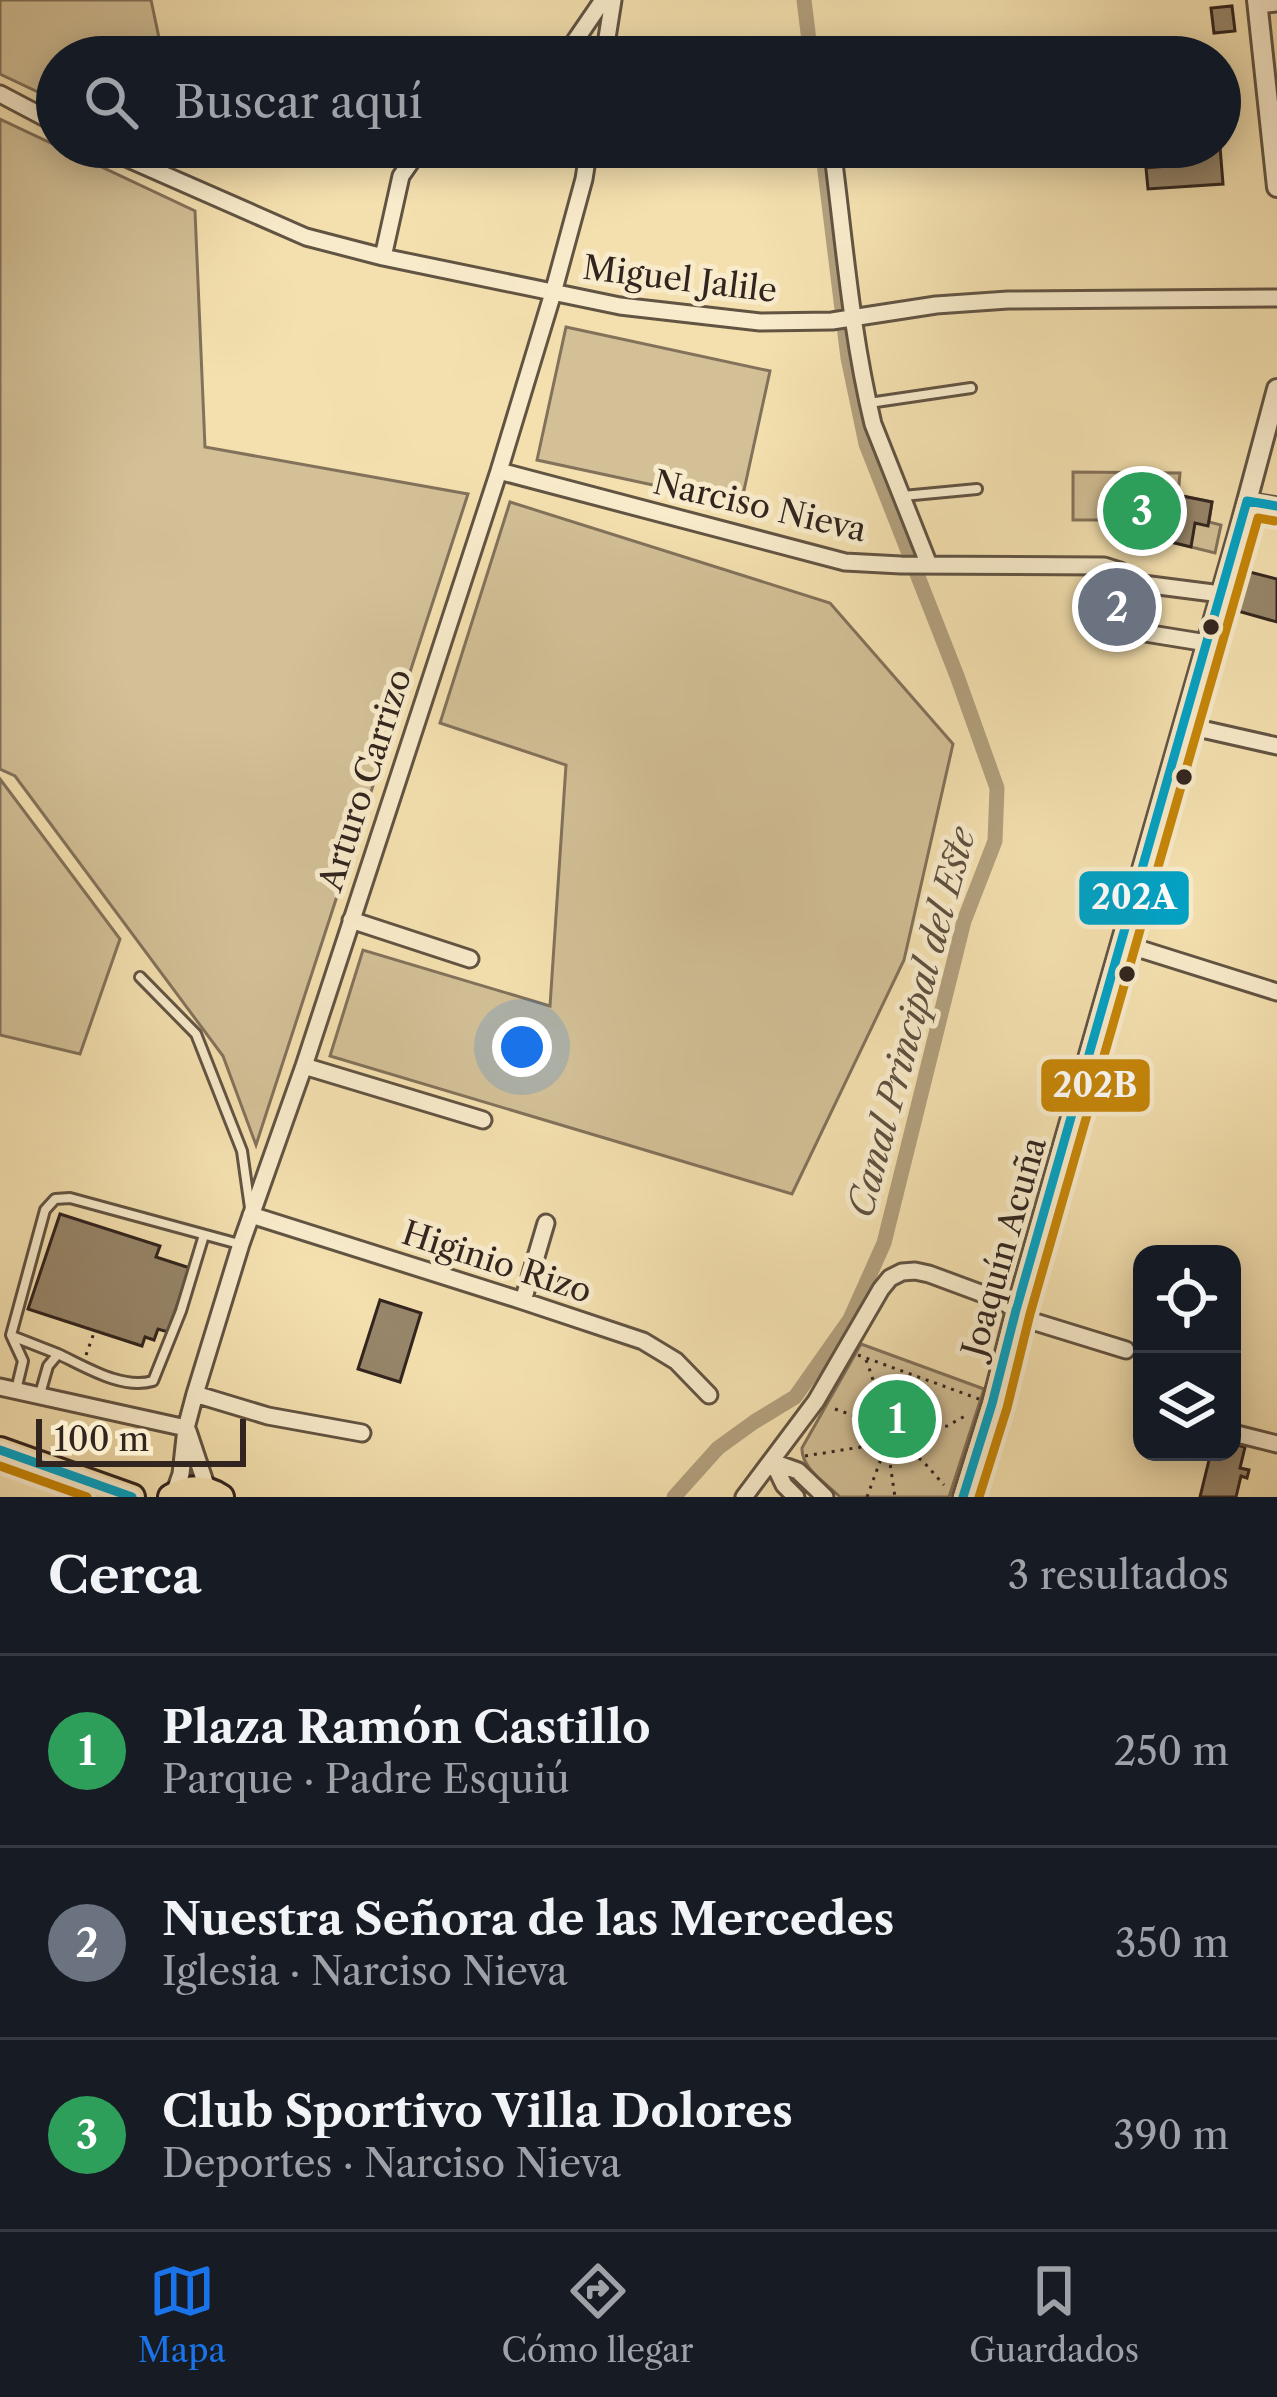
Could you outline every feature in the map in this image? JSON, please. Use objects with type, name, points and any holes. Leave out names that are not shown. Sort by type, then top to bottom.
[{"type":"main road","points":[[0,1450],[132,1497]]},
{"type":"main road","points":[[0,1465],[88,1497]]},
{"type":"main road","points":[[172,1496],[194,1489],[215,1494]]},
{"type":"street","points":[[578,36],[603,0]]},
{"type":"street","points":[[607,36],[613,0]]},
{"type":"street","points":[[1264,3],[1277,187]]},
{"type":"street","points":[[0,94],[36,113]]},
{"type":"street","name":"Miguel Jalile","points":[[149,168],[306,237],[620,306],[760,322],[832,321],[1008,300],[1277,298]]},
{"type":"street","points":[[383,257],[401,176],[407,168]]},
{"type":"street","name":"Arturo Carrizo","points":[[172,1496],[181,1474],[195,1394],[241,1244],[499,471],[586,168]]},
{"type":"street","points":[[835,168],[868,403],[929,565]]},
{"type":"street","name":"Joaquín Acuña","points":[[963,1497],[1277,389]]},
{"type":"street","name":"Narciso Nieva","points":[[499,471],[845,562],[1104,566],[1120,571],[1135,584],[1221,594]]},
{"type":"street","points":[[1247,501],[1277,506]]},
{"type":"street","points":[[1135,584],[1138,632],[1207,643]]},
{"type":"street","points":[[1184,725],[1277,746]]},
{"type":"street","points":[[351,920],[470,959]]},
{"type":"street","points":[[1121,943],[1277,992]]},
{"type":"street","points":[[304,1066],[483,1120]]},
{"type":"street","name":"Higinio Rizo","points":[[251,1215],[643,1341],[676,1361],[710,1395]]},
{"type":"street","points":[[523,1301],[545,1223]]},
{"type":"street","points":[[744,1497],[816,1401],[881,1289],[902,1272],[929,1274],[1002,1301],[1032,1321],[1126,1350]]},
{"type":"street","points":[[8,1389],[186,1428],[215,1494]]},
{"type":"street","points":[[195,1394],[268,1415],[362,1433]]},
{"type":"street","points":[[1241,1435],[1277,1444]]},
{"type":"street","points":[[773,1462],[796,1497]]},
{"type":"street","points":[[773,1462],[798,1471],[825,1497]]},
{"type":"lane","points":[[868,403],[971,388]]},
{"type":"lane","points":[[902,496],[976,489]]},
{"type":"lane","points":[[140,977],[196,1034],[242,1151],[251,1215]]},
{"type":"lane","points":[[8,1389],[23,1361],[11,1335],[45,1210],[55,1199],[70,1198],[241,1244]]},
{"type":"lane","points":[[11,1335],[108,1376],[142,1384],[153,1381],[204,1235]]},
{"type":"lane","points":[[40,1396],[48,1366],[58,1354]]},
{"type":"path","points":[[845,1351],[992,1404]]},
{"type":"path","points":[[866,1358],[879,1391],[895,1497]]},
{"type":"path","points":[[867,1497],[886,1443],[895,1425],[915,1406],[923,1379]]},
{"type":"path","points":[[835,1408],[863,1420],[886,1443],[922,1460],[944,1486]]},
{"type":"path","points":[[773,1462],[886,1443],[920,1429],[947,1426],[965,1416]]},
{"type":"shaded area","points":[[0,0],[151,0],[159,36],[36,36],[36,91],[0,74]]},
{"type":"shaded area","points":[[0,119],[36,136],[36,168],[104,168],[195,211],[205,447],[468,494],[256,1145],[223,1056],[15,776],[0,769]]},
{"type":"shaded area","points":[[566,327],[770,371],[741,504],[537,460]]},
{"type":"shaded area","points":[[1073,472],[1180,473],[1178,495],[1212,502],[1209,522],[1221,525],[1215,553],[1171,542],[1172,527],[1073,520]]},
{"type":"shaded area","points":[[510,502],[830,603],[953,744],[904,960],[792,1194],[330,1056],[363,950],[550,1006],[566,765],[440,723]]},
{"type":"shaded area","points":[[0,779],[120,939],[80,1054],[0,1035]]},
{"type":"shaded area","points":[[861,1344],[984,1389],[949,1497],[840,1497],[806,1462],[802,1448]]},
{"type":"building","points":[[1232,6],[1235,31],[1214,33],[1211,8]]},
{"type":"building","points":[[1146,168],[1222,168],[1223,184],[1148,189]]},
{"type":"building","points":[[1177,495],[1212,502],[1208,526],[1195,523],[1191,547],[1171,542]]},
{"type":"building","points":[[1238,569],[1277,579],[1277,622],[1227,608]]},
{"type":"building","points":[[60,1214],[160,1246],[156,1257],[190,1268],[168,1332],[158,1329],[154,1340],[145,1337],[142,1346],[28,1309]]},
{"type":"building","points":[[380,1300],[421,1313],[400,1382],[358,1369]]},
{"type":"building","points":[[1241,1446],[1245,1447],[1240,1468],[1249,1470],[1247,1478],[1241,1476],[1236,1497],[1200,1497],[1209,1461],[1241,1461]]},
{"type":"waterway","name":"Canal Principal del Este","points":[[804,0],[808,36]]},
{"type":"waterway","name":"Canal Principal del Este","points":[[674,1497],[718,1448],[795,1397],[850,1319],[884,1243],[964,921],[995,841],[997,788],[866,444],[848,358],[825,168]]},
{"type":"transit line","name":"202A","points":[[963,1497],[1247,501],[1277,506]]},
{"type":"transit line","name":"202B","points":[[979,1497],[1258,518],[1275,521]]},
{"type":"transit line","name":"202A","points":[[0,1450],[132,1497]]},
{"type":"transit line","name":"202B","points":[[0,1466],[87,1497]]},
{"type":"place","name":"Club Sportivo Villa Dolores","points":[[1142,511]]},
{"type":"place","name":"Nuestra Señora de las Mercedes","points":[[1117,607]]},
{"type":"place","name":"Plaza Ramón Castillo","points":[[897,1419]]}]
